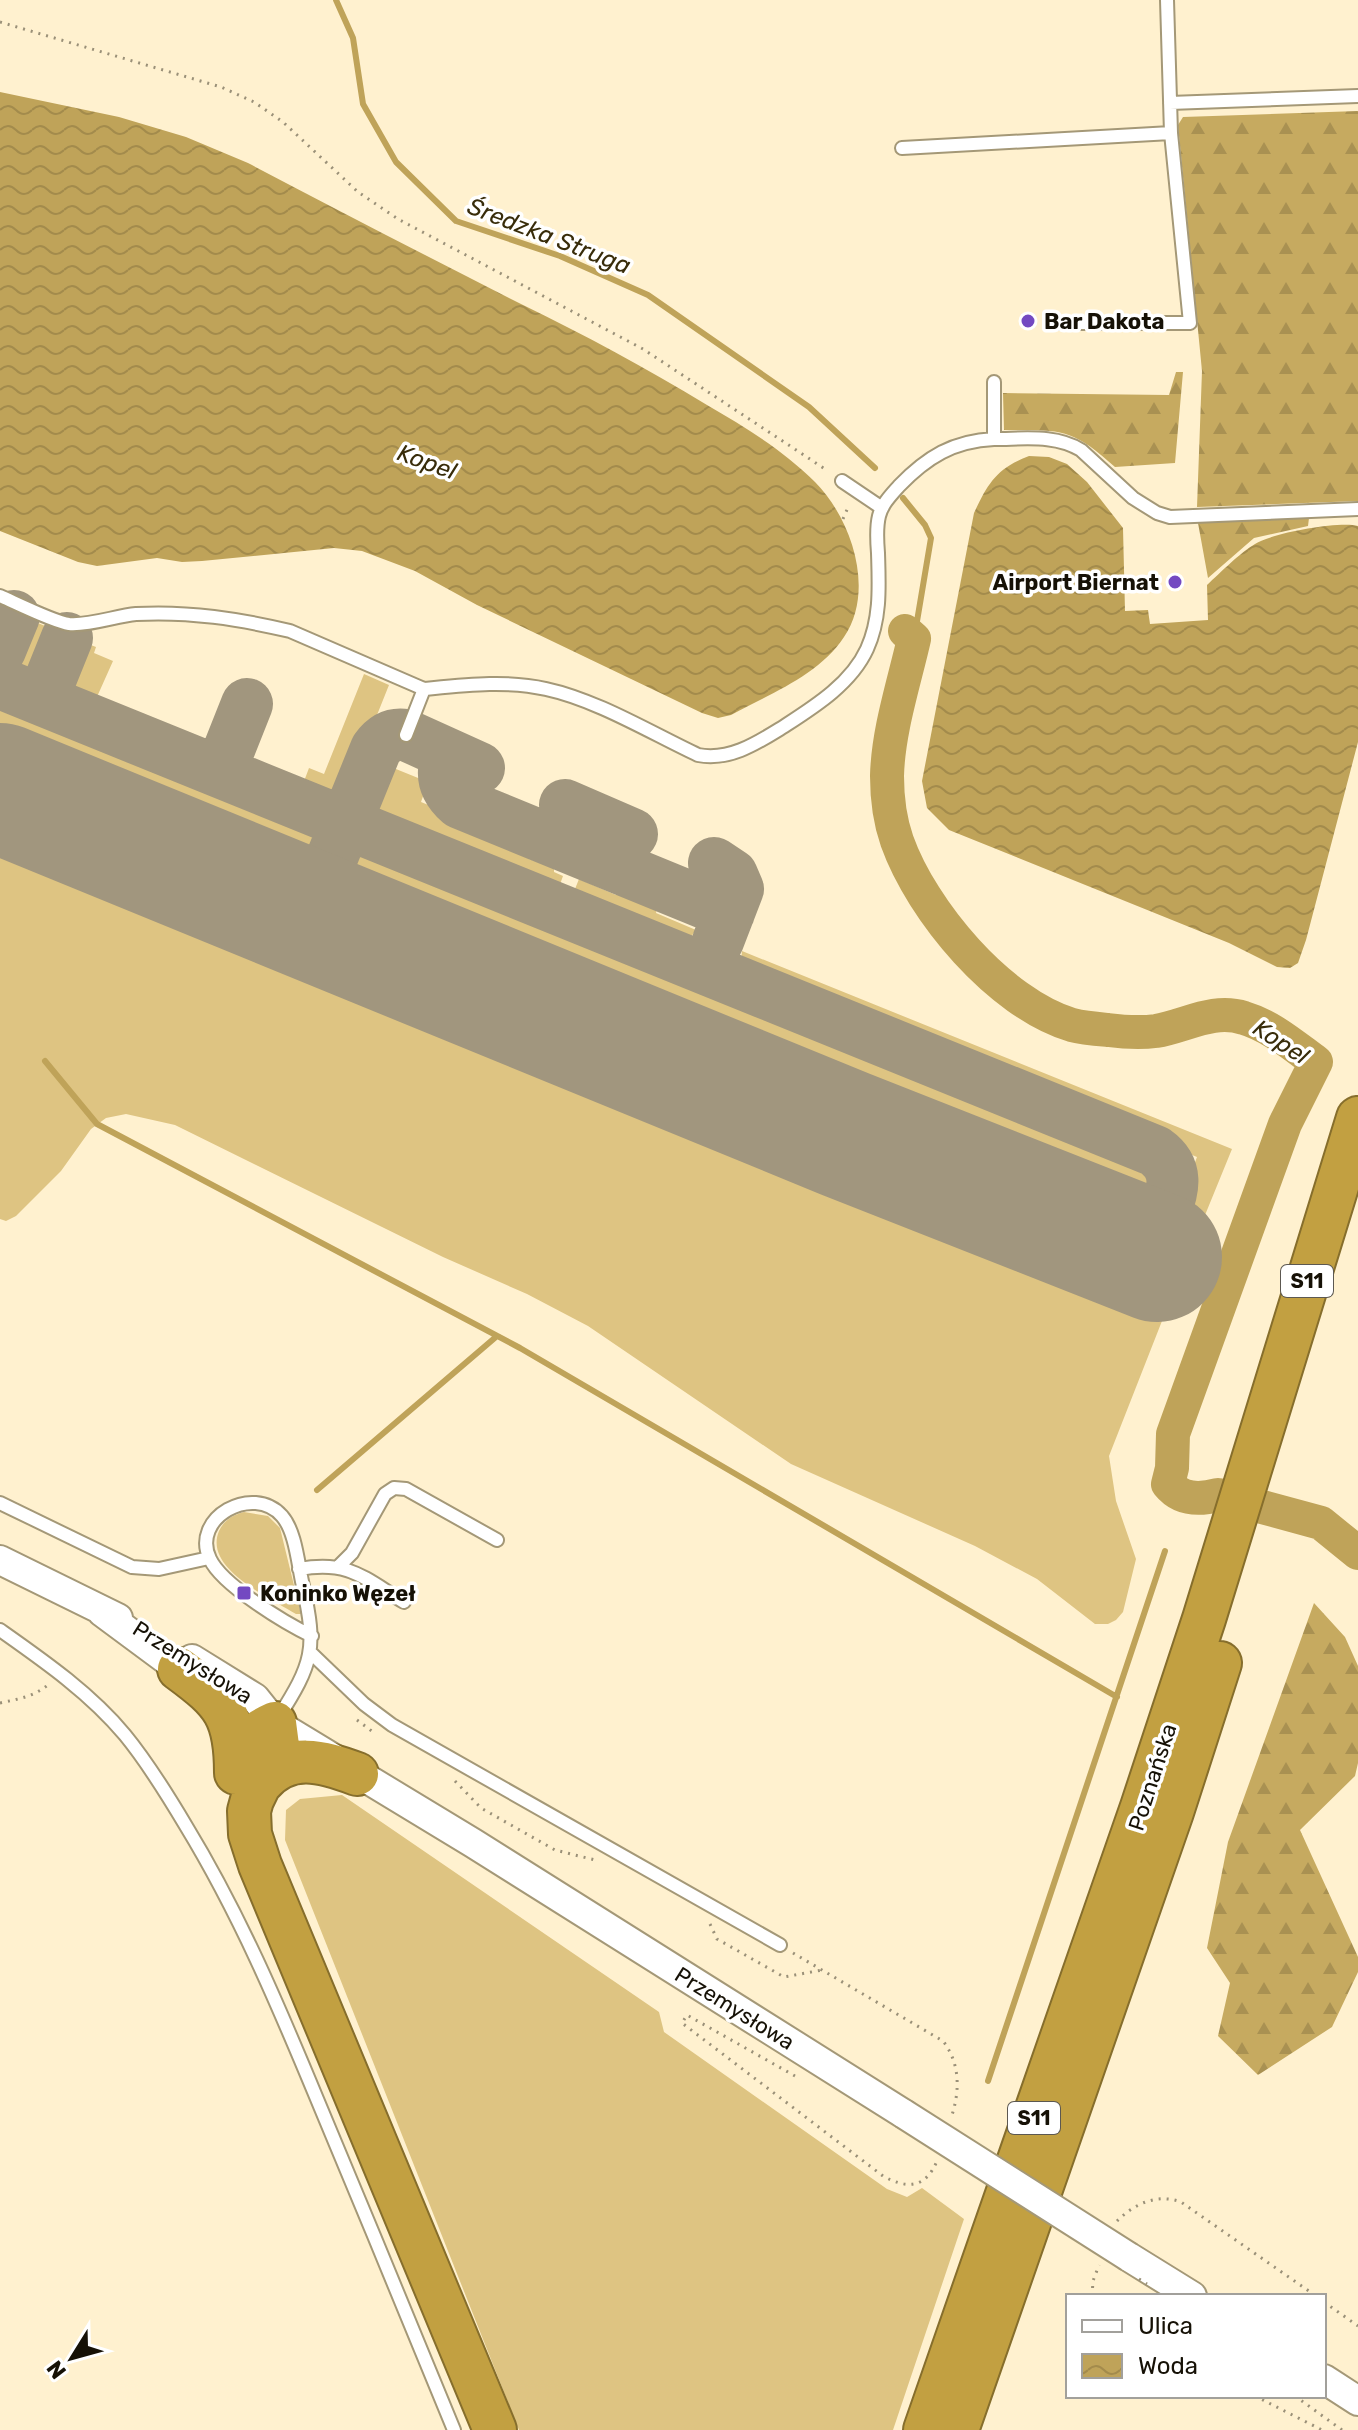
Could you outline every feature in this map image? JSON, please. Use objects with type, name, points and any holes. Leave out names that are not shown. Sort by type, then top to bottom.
[{"type":"highway","name":"Poznańska","points":[[957,2430],[1172,1812],[1358,1118]]},
{"type":"highway","name":"Poznańska","points":[[1271,1449],[1358,1216]]},
{"type":"highway","name":"Poznańska","points":[[925,2430],[1137,1822],[1244,1537]]},
{"type":"highway","points":[[179,1669],[208,1691],[224,1710],[234,1731],[249,1774],[252,1800],[249,1820],[260,1865],[495,2430]]},
{"type":"highway","points":[[249,1774],[278,1746],[275,1723]]},
{"type":"highway","points":[[249,1774],[299,1761],[319,1761],[357,1774]]},
{"type":"street","name":"Przemysłowa","points":[[0,1560],[102,1612],[136,1624],[248,1693],[263,1706],[275,1723]]},
{"type":"street","name":"Przemysłowa","points":[[102,1612],[238,1711],[275,1723],[473,1843],[904,2114],[1116,2255],[1188,2294]]},
{"type":"street","points":[[1326,2380],[1358,2401]]},
{"type":"lane","points":[[1051,323],[1190,323],[1171,133],[1167,0]]},
{"type":"lane","points":[[1170,103],[1358,96]]},
{"type":"lane","points":[[902,148],[1171,133]]},
{"type":"lane","points":[[994,382],[994,439]]},
{"type":"lane","points":[[0,596],[69,624],[117,616],[177,614],[219,617],[290,631],[424,689],[499,684],[548,689],[589,704],[698,755],[725,756],[775,732],[819,703],[846,679],[866,652],[878,604],[877,530],[882,508],[913,471],[937,453],[962,443],[1042,439],[1070,443],[1145,507],[1170,517],[1358,509]]},
{"type":"lane","points":[[842,481],[882,508]]},
{"type":"lane","points":[[406,735],[424,689]]},
{"type":"lane","points":[[339,1566],[352,1553],[385,1494],[394,1488],[406,1489],[497,1540]]},
{"type":"lane","points":[[0,1503],[132,1567],[159,1569],[209,1558]]},
{"type":"lane","points":[[275,1723],[302,1679],[311,1653],[312,1636],[299,1569],[282,1516],[254,1503],[228,1508],[215,1520],[206,1543],[209,1558],[220,1574],[236,1587],[312,1636]]},
{"type":"lane","points":[[299,1569],[339,1566],[355,1572],[404,1602]]},
{"type":"lane","points":[[0,1630],[59,1673],[107,1715],[141,1755],[206,1858],[284,2017],[454,2430]]},
{"type":"lane","points":[[311,1653],[364,1704],[392,1725],[780,1945]]},
{"type":"path","points":[[0,22],[209,83],[254,102],[307,142],[358,192],[398,219],[643,349],[842,481]]},
{"type":"path","points":[[0,1703],[37,1693],[59,1673]]},
{"type":"path","points":[[355,1718],[376,1734]]},
{"type":"path","points":[[453,1778],[481,1808],[555,1850],[594,1859],[607,1866]]},
{"type":"path","points":[[710,1925],[717,1939],[784,1977],[822,1970]]},
{"type":"path","points":[[1114,2226],[1126,2213],[1144,2202],[1165,2198],[1181,2202],[1313,2294]]},
{"type":"path","points":[[1092,2294],[1093,2281],[1116,2255]]},
{"type":"path","points":[[1326,2303],[1358,2326]]},
{"type":"path","points":[[1259,2398],[1322,2430]]},
{"type":"path","points":[[1298,2398],[1342,2430]]},
{"type":"shaded area","points":[[23,617],[60,632],[39,681],[33,684],[6,674],[3,666]]},
{"type":"shaded area","points":[[78,640],[96,647],[94,653],[113,661],[92,708],[60,695],[57,688]]},
{"type":"shaded area","points":[[364,674],[389,685],[349,785],[342,783],[347,789],[343,800],[331,805],[308,795],[303,784],[309,768],[324,774]]},
{"type":"shaded area","points":[[0,696],[322,826],[327,838],[312,874],[297,882],[0,762]]},
{"type":"shaded area","points":[[391,767],[428,782],[421,802],[532,847],[529,859],[554,868],[554,872],[563,876],[559,887],[548,893],[369,820],[364,810],[379,771]]},
{"type":"shaded area","points":[[0,819],[1171,1298],[1109,1456],[1116,1501],[1136,1559],[1123,1612],[1108,1624],[1095,1624],[1037,1579],[975,1546],[791,1464],[588,1326],[175,1125],[126,1114],[106,1118],[91,1129],[61,1171],[16,1216],[6,1221],[0,1219]]},
{"type":"shaded area","points":[[360,842],[1148,1162],[1158,1180],[1151,1213],[1133,1221],[342,899],[334,883],[349,846]]},
{"type":"shaded area","points":[[579,879],[616,895],[621,884],[704,918],[699,925],[657,907],[656,913],[696,930],[682,949],[576,905],[573,894]]},
{"type":"shaded area","points":[[742,951],[1232,1149],[1192,1247],[1173,1221],[1197,1157],[740,973]]},
{"type":"shaded area","points":[[244,1512],[268,1516],[280,1528],[301,1614],[256,1591],[230,1570],[221,1558],[217,1545],[219,1531],[229,1518]]},
{"type":"shaded area","points":[[342,1795],[659,2012],[664,2032],[887,2189],[907,2197],[922,2188],[964,2219],[893,2430],[519,2430],[285,1840],[286,1810],[300,1799]]},
{"type":"green space","points":[[1358,111],[1358,501],[1197,507],[1202,371],[1178,125],[1183,117]]},
{"type":"green space","points":[[1176,372],[1183,372],[1175,463],[1115,467],[1087,444],[1064,434],[1004,430],[1003,393],[1169,395]]},
{"type":"green space","points":[[1309,518],[1308,526],[1254,538],[1208,578],[1198,523]]},
{"type":"green space","points":[[1314,1603],[1345,1637],[1358,1666],[1358,1763],[1355,1776],[1300,1830],[1358,1957],[1358,1972],[1332,2027],[1258,2075],[1218,2036],[1230,1983],[1207,1948],[1228,1842]]},
{"type":"water","points":[[0,92],[119,117],[186,137],[248,163],[592,340],[777,449],[828,497],[848,534],[855,555],[858,598],[844,637],[808,673],[731,715],[718,718],[477,605],[415,571],[362,551],[334,548],[182,562],[157,558],[97,566],[78,562],[0,531]]},
{"type":"water","points":[[1029,456],[1049,457],[1067,464],[1087,482],[1123,528],[1125,611],[1148,610],[1150,624],[1208,620],[1207,585],[1255,544],[1290,532],[1358,526],[1358,742],[1306,940],[1298,963],[1290,968],[1277,967],[1229,943],[949,830],[927,808],[922,781],[974,513],[984,493],[1001,471]]},
{"type":"waterway","name":"Średzka Struga","points":[[336,0],[353,38],[363,104],[396,162],[456,221],[560,256],[648,295],[809,407],[875,468]]},
{"type":"waterway","name":"Średzka Struga","points":[[903,498],[925,525],[931,538],[914,639]]},
{"type":"waterway","name":"Kopel","points":[[905,631],[914,639],[890,742],[887,776],[891,817],[909,868],[944,924],[966,951],[1017,997],[1045,1014],[1072,1025],[1150,1032],[1210,1016],[1233,1015],[1264,1026],[1316,1062],[1285,1124],[1173,1434],[1168,1484],[1185,1496],[1204,1498],[1218,1495],[1321,1523],[1358,1553]]},
{"type":"waterway","points":[[45,1061],[97,1124],[520,1348],[1117,1697]]},
{"type":"waterway","points":[[317,1490],[497,1336]]},
{"type":"waterway","points":[[988,2081],[1165,1551]]},
{"type":"taxiway","points":[[0,650],[14,616]]},
{"type":"taxiway","points":[[42,700],[67,638]]},
{"type":"taxiway","points":[[0,683],[1155,1151],[1168,1164],[1171,1172],[1171,1195],[1165,1212],[1158,1229],[1144,1242],[1119,1242]]},
{"type":"taxiway","points":[[220,772],[247,704]]},
{"type":"taxiway","points":[[309,914],[376,749],[382,742],[389,737],[406,735],[479,768]]},
{"type":"taxiway","points":[[448,754],[444,768],[445,781],[460,803],[729,913]]},
{"type":"taxiway","points":[[565,805],[632,834]]},
{"type":"taxiway","points":[[714,863],[732,875],[738,889],[718,941]]},
{"type":"runway","points":[[0,788],[845,1134],[1157,1257]]},
{"type":"place","name":"Bar Dakota","points":[[1028,321]]},
{"type":"place","name":"Airport Biernat","points":[[1175,582]]},
{"type":"place","name":"Koninko Węzeł","points":[[244,1593]]}]
